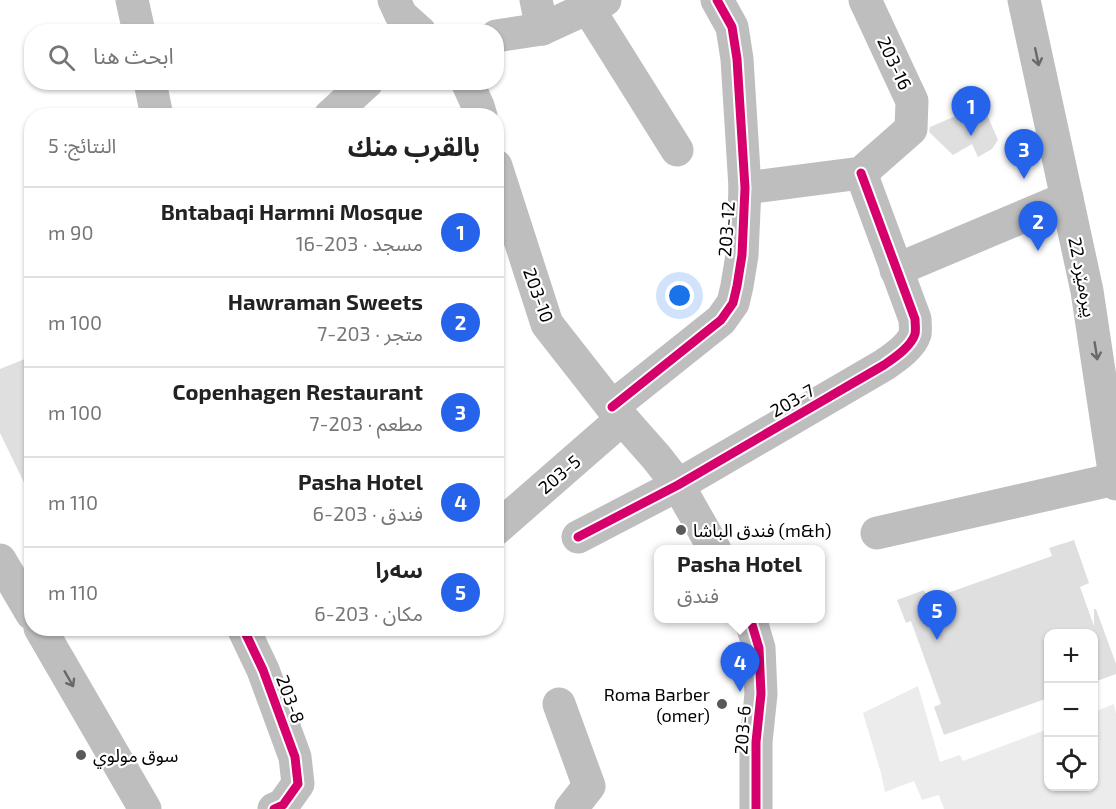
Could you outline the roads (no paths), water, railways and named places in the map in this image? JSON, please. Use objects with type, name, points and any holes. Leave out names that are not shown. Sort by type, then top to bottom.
[{"type":"street","points":[[132,0],[137,24]]},
{"type":"street","points":[[394,0],[401,15],[411,24]]},
{"type":"street","name":"203-12","points":[[617,413],[721,320],[733,303],[742,255],[745,188],[737,59],[732,27],[717,0]]},
{"type":"street","name":"22 پیرەمێرد","points":[[1024,0],[1087,291],[1116,484]]},
{"type":"street","name":"203-16","points":[[861,173],[911,129],[912,101],[866,1]]},
{"type":"street","points":[[504,32],[539,14],[597,4],[676,150]]},
{"type":"street","points":[[152,90],[155,108]]},
{"type":"street","points":[[339,108],[358,90]]},
{"type":"street","points":[[471,90],[479,108]]},
{"type":"street","points":[[745,188],[861,173],[896,270],[1067,198]]},
{"type":"street","name":"203-10","points":[[504,191],[547,324],[617,413]]},
{"type":"street","name":"203-7","points":[[578,537],[678,485],[898,356],[915,334],[915,319],[896,270]]},
{"type":"street","points":[[617,413],[678,485],[713,545]]},
{"type":"street","name":"203-5","points":[[504,521],[617,413]]},
{"type":"street","points":[[877,533],[1115,479]]},
{"type":"street","points":[[0,560],[24,600]]},
{"type":"street","name":"203-6","points":[[752,623],[759,648],[761,694],[756,742],[756,809]]},
{"type":"street","points":[[45,636],[145,809]]},
{"type":"street","name":"203-8","points":[[247,636],[263,670],[295,756],[298,784],[284,805],[274,809]]},
{"type":"street","points":[[559,704],[589,786],[571,809]]},
{"type":"place","name":"Bntabaqi Harmni Mosque","points":[[971,136]]},
{"type":"place","name":"Copenhagen Restaurant","points":[[1024,179]]},
{"type":"place","name":"Hawraman Sweets","points":[[1038,251]]},
{"type":"place","name":"فندق الباشا (m&h)","points":[[681,530]]},
{"type":"place","name":"سەرا","points":[[937,640]]},
{"type":"place","name":"Pasha Hotel","points":[[740,692]]},
{"type":"place","name":"Roma Barber (omer)","points":[[722,704]]},
{"type":"place","name":"سوق مولوي","points":[[81,755]]}]
